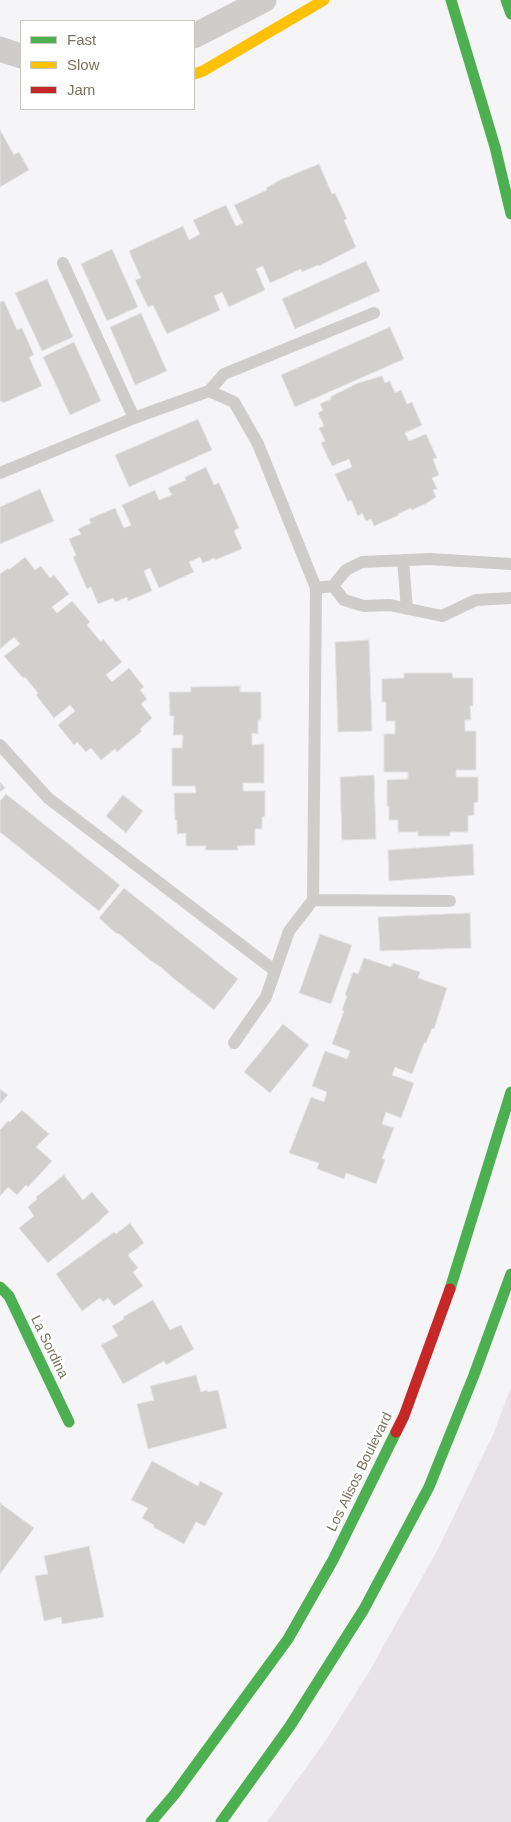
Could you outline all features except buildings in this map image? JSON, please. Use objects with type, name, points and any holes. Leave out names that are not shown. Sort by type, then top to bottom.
[{"type":"main road","points":[[195,74],[324,0]]},
{"type":"main road","points":[[451,0],[495,147],[511,214]]},
{"type":"main road","points":[[506,0],[511,14]]},
{"type":"main road","name":"Los Alisos Boulevard","points":[[151,1822],[174,1795],[288,1639],[333,1560],[368,1491],[404,1416],[453,1281],[511,1092]]},
{"type":"main road","points":[[221,1822],[290,1726],[364,1609],[428,1487],[474,1375],[511,1274]]},
{"type":"main road","name":"La Sordina","points":[[0,1287],[9,1296],[69,1422]]},
{"type":"street","points":[[195,35],[264,0]]},
{"type":"street","points":[[0,49],[20,56]]},
{"type":"lane","points":[[63,263],[134,418]]},
{"type":"lane","points":[[0,473],[134,418],[209,391],[224,374],[374,313]]},
{"type":"lane","points":[[209,391],[234,402],[258,444],[316,588],[313,900],[289,931],[266,997],[234,1043]]},
{"type":"lane","points":[[316,588],[332,586],[346,570],[362,562],[430,559],[511,564]]},
{"type":"lane","points":[[403,560],[407,609]]},
{"type":"lane","points":[[332,586],[344,600],[364,606],[390,605],[442,616],[476,600],[511,598]]},
{"type":"lane","points":[[0,745],[48,798],[274,970]]},
{"type":"lane","points":[[313,900],[450,901]]},
{"type":"shaded area","points":[[511,1387],[511,1822],[267,1822],[326,1740],[369,1672],[438,1549],[493,1435]]},
{"type":"traffic: fast","points":[[451,0],[495,147],[511,214]]},
{"type":"traffic: fast","points":[[506,0],[511,14]]},
{"type":"traffic: fast","points":[[450,1289],[511,1092]]},
{"type":"traffic: fast","points":[[221,1822],[290,1726],[364,1609],[429,1487],[474,1375],[511,1274]]},
{"type":"traffic: fast","points":[[0,1287],[9,1296],[69,1422]]},
{"type":"traffic: fast","points":[[151,1822],[174,1795],[288,1639],[333,1560],[396,1432]]},
{"type":"traffic: slow","points":[[195,74],[203,71],[324,0]]},
{"type":"traffic: jam","points":[[396,1432],[404,1416],[450,1289]]}]
